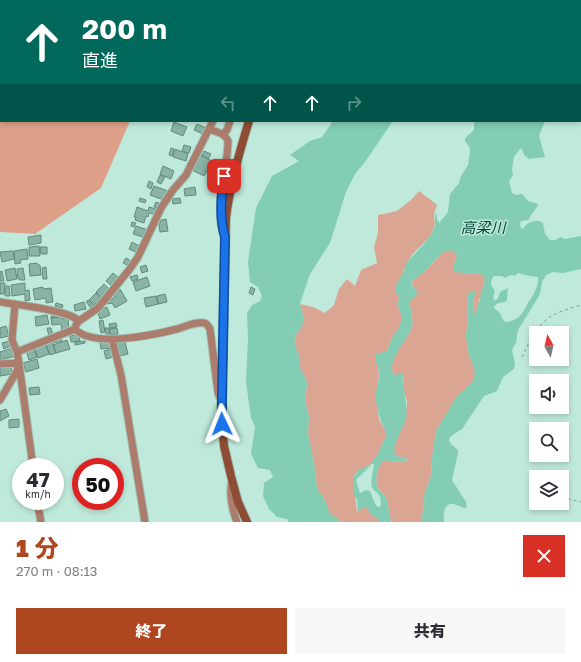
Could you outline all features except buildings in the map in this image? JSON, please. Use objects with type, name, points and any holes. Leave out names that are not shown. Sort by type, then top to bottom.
[{"type":"main road","points":[[247,522],[238,502],[224,446],[222,400],[225,237],[228,197],[237,158],[249,122]]},
{"type":"street","points":[[17,352],[75,329],[79,322],[98,308],[138,257],[161,208],[173,190],[186,175],[213,122]]},
{"type":"street","points":[[223,134],[227,130],[230,122]]},
{"type":"street","points":[[210,128],[223,134],[228,140],[221,217],[225,237]]},
{"type":"street","points":[[0,302],[62,313],[75,318],[79,322]]},
{"type":"street","points":[[15,304],[12,340],[17,352],[19,363],[32,458]]},
{"type":"street","points":[[75,329],[78,332],[93,338],[112,339],[153,334],[204,322],[208,324],[211,335],[218,393],[222,400]]},
{"type":"street","points":[[112,339],[121,375],[145,522]]},
{"type":"street","points":[[0,364],[19,363]]},
{"type":"street","points":[[0,400],[14,377],[19,363]]},
{"type":"street","points":[[232,481],[230,489],[232,507],[237,522]]},
{"type":"street","points":[[39,510],[41,522]]},
{"type":"path","points":[[522,357],[531,338],[547,319],[581,305]]},
{"type":"path","points":[[569,499],[581,502]]},
{"type":"shaded area","points":[[0,122],[130,122],[101,188],[35,234],[0,232]]},
{"type":"shaded area","points":[[419,191],[437,205],[434,214],[435,222],[429,237],[410,258],[395,291],[399,296],[398,305],[401,314],[401,322],[387,351],[382,353],[378,368],[379,374],[376,396],[379,419],[387,434],[377,456],[368,466],[358,470],[353,478],[357,511],[367,508],[382,522],[341,522],[329,512],[324,498],[317,489],[308,433],[309,416],[305,401],[307,383],[299,366],[299,356],[296,348],[295,336],[301,328],[304,319],[300,304],[313,307],[325,313],[334,305],[339,289],[347,279],[355,286],[361,270],[377,263],[374,247],[378,233],[378,215],[397,211],[412,199]]},
{"type":"shaded area","points":[[450,250],[455,252],[457,256],[453,268],[464,273],[481,274],[485,279],[477,306],[476,315],[474,315],[473,306],[474,291],[468,295],[467,300],[468,319],[466,336],[468,351],[475,372],[474,378],[472,383],[457,396],[436,431],[431,476],[425,492],[421,522],[392,522],[387,501],[378,488],[376,481],[378,469],[385,460],[392,462],[408,461],[407,459],[396,456],[393,449],[406,416],[407,401],[403,388],[404,374],[394,375],[392,369],[393,363],[398,350],[412,326],[410,301],[417,294],[411,282],[427,269],[444,251]]},
{"type":"water","points":[[332,122],[392,122],[355,174],[346,192],[330,243],[310,274],[300,304],[304,319],[301,328],[295,336],[296,348],[299,356],[299,366],[307,383],[305,401],[309,416],[308,433],[317,489],[324,498],[329,512],[341,522],[289,522],[287,519],[277,517],[269,509],[263,496],[264,483],[273,477],[270,470],[258,468],[251,454],[255,427],[251,418],[246,382],[248,338],[247,313],[252,305],[260,301],[262,296],[258,287],[250,282],[248,262],[256,208],[272,176],[299,161],[290,155],[310,141],[322,137]]},
{"type":"water","name":"高梁川","points":[[474,122],[545,122],[539,136],[545,157],[529,159],[524,155],[522,149],[520,149],[514,157],[512,169],[513,175],[509,181],[512,193],[516,195],[522,194],[528,201],[538,204],[529,220],[521,221],[521,228],[523,229],[530,222],[539,221],[543,223],[545,234],[550,240],[556,240],[560,237],[565,239],[581,236],[581,269],[563,273],[553,272],[546,275],[542,282],[540,294],[518,330],[516,343],[512,350],[515,364],[514,369],[503,377],[497,391],[484,396],[462,429],[450,437],[449,440],[451,444],[458,450],[452,480],[466,502],[467,507],[464,508],[455,504],[448,505],[444,513],[444,522],[421,522],[425,492],[431,476],[436,431],[457,396],[472,383],[474,378],[475,372],[468,351],[466,336],[468,319],[467,300],[469,293],[474,290],[473,306],[474,314],[476,315],[477,306],[485,279],[481,274],[453,272],[457,256],[449,250],[441,254],[424,272],[411,282],[412,286],[416,288],[417,294],[410,301],[412,326],[398,350],[392,369],[394,375],[404,374],[403,380],[407,409],[405,421],[394,448],[396,456],[405,458],[408,461],[391,462],[385,460],[378,469],[376,477],[377,485],[387,501],[392,522],[382,522],[372,515],[367,508],[363,508],[358,511],[357,500],[354,495],[353,478],[358,470],[368,466],[377,456],[387,434],[380,419],[376,402],[379,369],[376,354],[387,351],[401,322],[401,314],[398,305],[399,296],[395,291],[406,263],[432,233],[435,226],[435,214],[436,213],[439,223],[448,212],[450,194],[459,183],[461,176],[468,165],[470,148],[465,141],[465,138],[474,130]],"holes":[[[518,273],[538,277],[534,294],[520,316],[514,320],[505,322],[500,313],[494,308],[497,304],[507,300],[508,288],[500,292],[495,301],[493,297],[495,291],[491,280],[494,276],[502,276],[505,278],[510,275],[515,276]],[[372,464],[374,464],[371,485],[380,496],[380,507],[376,506],[370,491],[366,490],[360,493],[356,480]]]},
{"type":"route","points":[[222,424],[225,237],[221,217],[224,176]]}]
